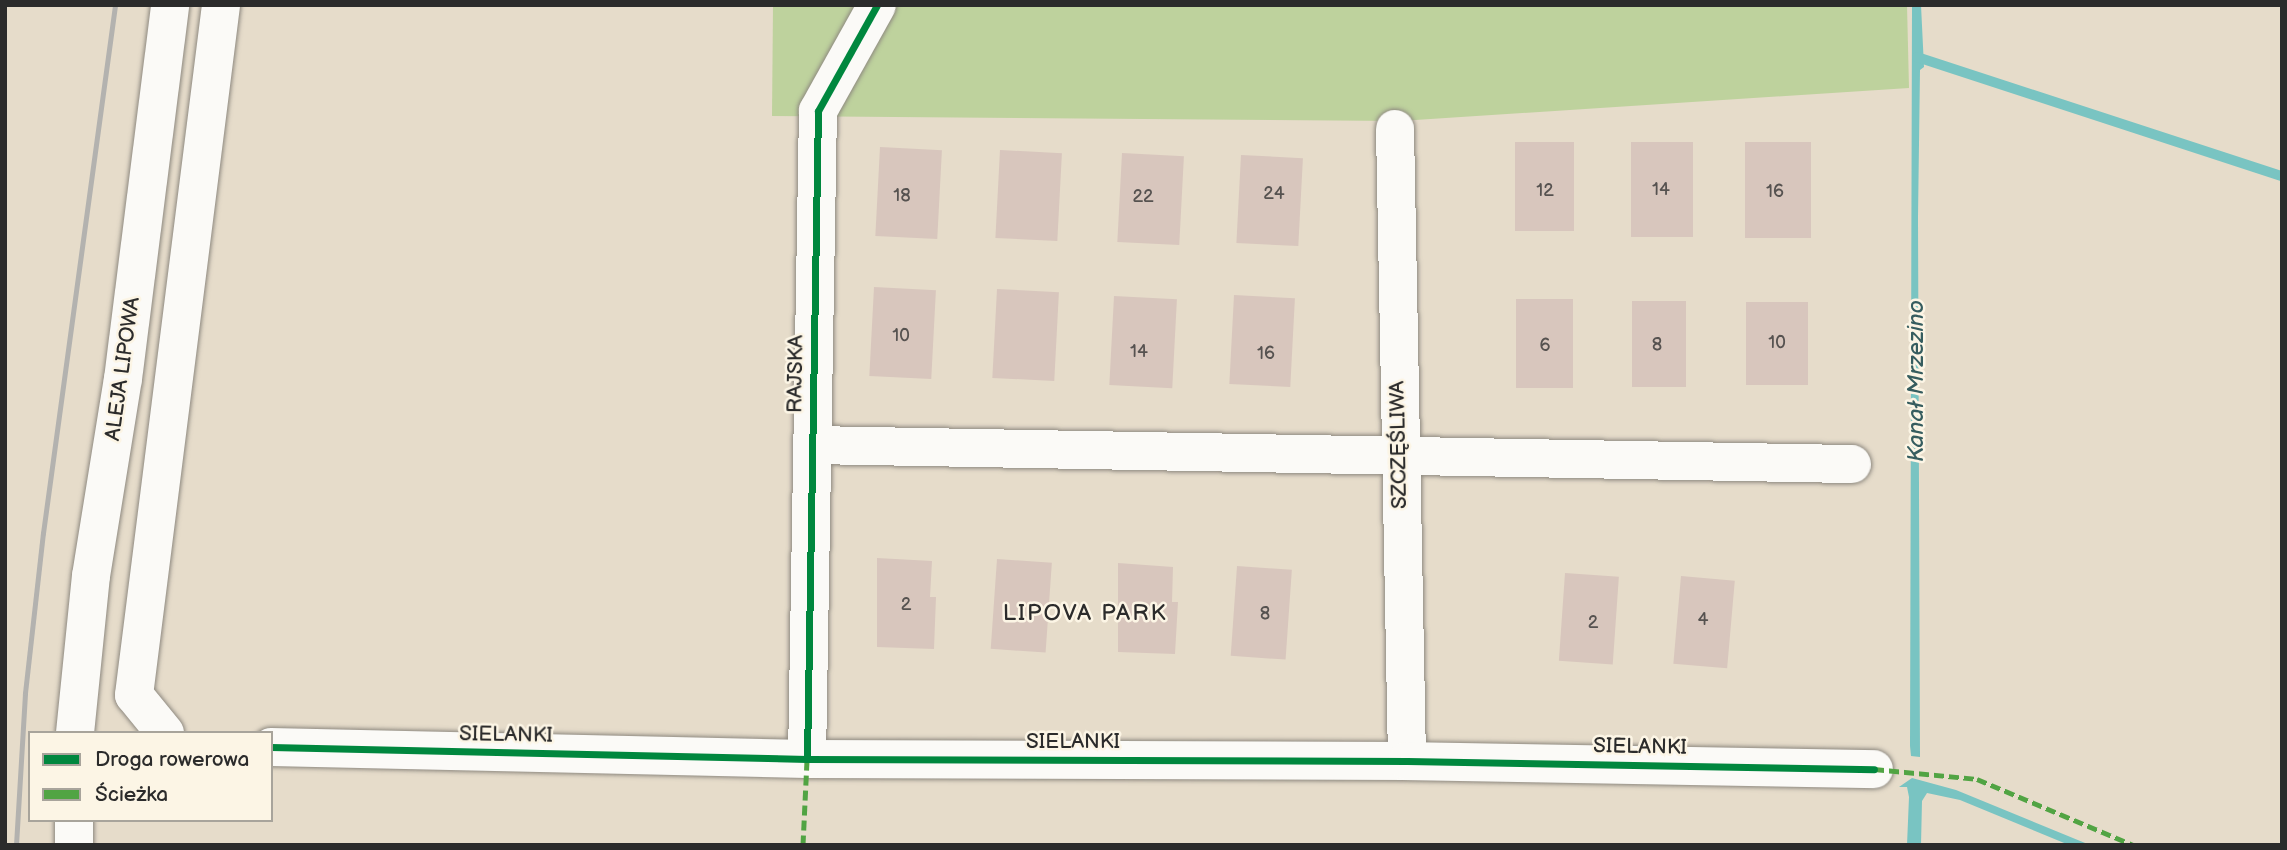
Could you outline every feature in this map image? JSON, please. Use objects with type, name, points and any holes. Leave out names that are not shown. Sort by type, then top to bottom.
[{"type":"street","name":"ALEJA LIPOWA","points":[[75,731],[91,576],[123,379],[170,5]]},
{"type":"street","points":[[163,731],[134,695],[221,5]]},
{"type":"street","name":"RAJSKA","points":[[807,759],[818,111],[877,5]]},
{"type":"street","name":"SZCZĘŚLIWA","points":[[1395,129],[1399,457],[1407,761]]},
{"type":"street","points":[[812,445],[1852,464]]},
{"type":"street","name":"SIELANKI","points":[[273,747],[807,759],[1407,761],[1874,769]]},
{"type":"street","points":[[74,822],[74,845]]},
{"type":"green space","points":[[773,5],[1907,5],[1909,88],[1400,121],[772,116]]},
{"type":"water","name":"Kanał Mrzezino","points":[[1912,5],[1921,5],[1924,67],[1920,70],[1918,217],[1920,757],[1911,756],[1910,746]]},
{"type":"water","points":[[1912,778],[1956,790],[2090,845],[2069,845],[1960,800],[1927,793],[1922,801],[1921,845],[1907,845],[1909,797],[1907,787],[1899,787]]},
{"type":"building","points":[[1515,142],[1574,142],[1574,231],[1515,231]]},
{"type":"building","points":[[1631,142],[1693,142],[1693,237],[1631,237]]},
{"type":"building","points":[[1745,142],[1811,142],[1811,238],[1745,238]]},
{"type":"building","points":[[880,147],[942,150],[937,239],[875,236]]},
{"type":"building","points":[[1000,150],[1062,153],[1057,241],[995,238]]},
{"type":"building","points":[[1122,153],[1184,156],[1179,245],[1117,242]]},
{"type":"building","points":[[1241,155],[1303,158],[1298,246],[1236,243]]},
{"type":"building","points":[[874,287],[936,290],[931,379],[869,376]]},
{"type":"building","points":[[997,289],[1059,292],[1054,381],[992,378]]},
{"type":"building","points":[[1234,295],[1295,298],[1290,387],[1229,384]]},
{"type":"building","points":[[1114,296],[1177,299],[1172,388],[1109,385]]},
{"type":"building","points":[[1516,299],[1573,299],[1573,388],[1516,388]]},
{"type":"building","points":[[1632,301],[1686,301],[1686,387],[1632,387]]},
{"type":"building","points":[[1746,302],[1808,302],[1808,385],[1746,385]]},
{"type":"building","points":[[877,558],[932,561],[930,597],[936,597],[934,649],[877,647]]},
{"type":"building","points":[[997,559],[1052,563],[1046,653],[991,649]]},
{"type":"building","points":[[1118,563],[1173,567],[1172,602],[1178,602],[1175,654],[1118,652]]},
{"type":"building","points":[[1237,566],[1292,570],[1286,660],[1231,656]]},
{"type":"building","points":[[1565,573],[1619,577],[1613,665],[1559,661]]},
{"type":"building","points":[[1681,576],[1735,581],[1727,668],[1673,664]]},
{"type":"waterway","points":[[1917,57],[2282,176]]},
{"type":"railway","points":[[16,845],[25,693],[43,533],[115,5]]},
{"type":"marked path","points":[[803,845],[807,759]]},
{"type":"marked path","points":[[1874,769],[1977,779],[2133,845]]},
{"type":"cycle path","points":[[807,759],[818,111],[877,5]]},
{"type":"cycle path","points":[[273,747],[807,759],[1407,761],[1874,769]]},
{"type":"district","name":"LIPOVA PARK","points":[[1085,613]]}]
